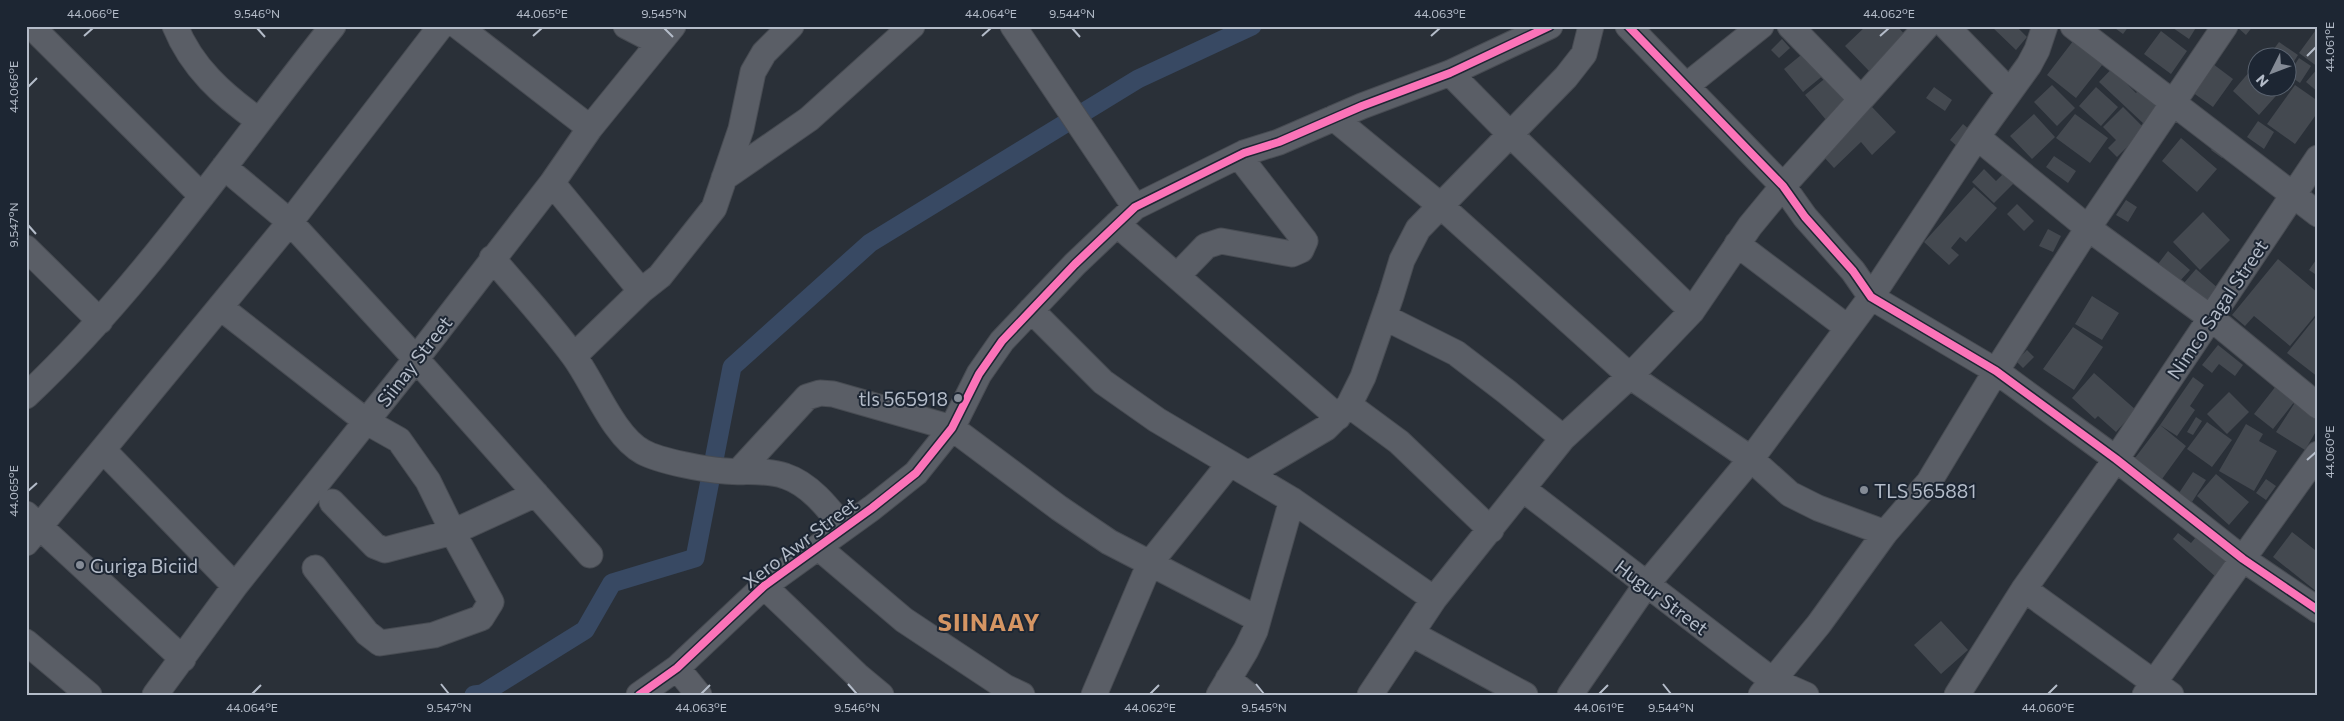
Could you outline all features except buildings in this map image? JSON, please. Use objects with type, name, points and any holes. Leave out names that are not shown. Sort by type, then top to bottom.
[{"type":"street","points":[[175,26],[185,48],[224,95],[258,120]]},
{"type":"street","points":[[26,396],[100,321],[202,196],[258,120],[333,26]]},
{"type":"street","points":[[183,659],[31,528],[103,450],[290,222],[441,26]]},
{"type":"street","points":[[458,26],[590,128]]},
{"type":"street","points":[[626,26],[666,35]]},
{"type":"street","points":[[574,356],[641,291],[660,276],[714,208],[741,129],[753,72],[764,53],[791,26]]},
{"type":"street","points":[[724,178],[809,119],[912,26]]},
{"type":"street","points":[[1013,26],[1135,207]]},
{"type":"street","name":"Xero Awr Street","points":[[639,695],[677,668],[764,586],[844,528],[916,472],[952,428],[979,374],[1002,341],[1075,264],[1135,207],[1239,156],[1279,142],[1334,118],[1450,73],[1550,26]]},
{"type":"street","points":[[1094,695],[1150,563],[1239,468],[1326,428],[1343,411],[1363,377],[1408,246],[1418,230],[1566,77],[1584,54],[1591,26]]},
{"type":"street","points":[[1628,26],[1783,186],[1805,217],[1853,271],[1871,297],[1996,370],[2116,459],[2243,558],[2318,610]]},
{"type":"street","points":[[1686,86],[1761,26]]},
{"type":"street","points":[[1790,26],[1861,99]]},
{"type":"street","points":[[1370,695],[1434,599],[1563,438],[1630,376],[1692,311],[1737,244],[1783,186],[1927,26]]},
{"type":"street","points":[[1946,26],[2009,91]]},
{"type":"street","points":[[1570,695],[1646,585],[1751,459],[1871,297],[1977,137],[2029,65],[2037,50],[2045,26]]},
{"type":"street","points":[[2073,26],[2318,214]]},
{"type":"street","points":[[1767,687],[1819,624],[1885,533],[1929,482],[1996,370],[2088,228],[2225,26]]},
{"type":"street","points":[[40,35],[202,196]]},
{"type":"street","name":"Siinay Street","points":[[155,695],[235,586],[367,422],[492,258],[552,183],[590,128],[666,35]]},
{"type":"street","points":[[1450,73],[1692,311]]},
{"type":"street","points":[[1334,118],[1441,206],[1630,376],[1751,459],[1790,494],[1818,508],[1885,533]]},
{"type":"street","points":[[1977,137],[2088,228],[2211,318],[2318,406]]},
{"type":"street","points":[[1177,276],[1206,246],[1221,241],[1292,254],[1300,250],[1305,242],[1239,156]]},
{"type":"street","name":"Nimco Sagal Street","points":[[1957,695],[2024,590],[2116,459],[2318,158]]},
{"type":"street","points":[[224,167],[290,222],[416,359],[590,555]]},
{"type":"street","points":[[552,183],[641,291]]},
{"type":"street","points":[[1117,224],[1177,276],[1343,411],[1399,442],[1491,530]]},
{"type":"street","points":[[1737,244],[1848,328]]},
{"type":"street","points":[[26,248],[100,321]]},
{"type":"street","points":[[492,258],[574,356],[596,396],[632,444],[652,456],[685,464],[786,476],[804,487],[824,504],[844,528]]},
{"type":"street","points":[[220,306],[367,422],[399,440],[428,481],[491,602],[481,618],[434,636],[380,643],[367,633],[315,568]]},
{"type":"street","points":[[1031,310],[1103,382],[1158,420],[1292,500],[1434,599]]},
{"type":"street","points":[[1384,317],[1456,353],[1563,438]]},
{"type":"street","points":[[732,471],[807,397],[820,393],[833,394],[952,428],[1108,542],[1258,619]]},
{"type":"street","points":[[103,450],[235,586]]},
{"type":"street","points":[[2024,590],[2157,690],[2243,558],[2318,454]]},
{"type":"street","name":"Hugur Street","points":[[1523,490],[1646,585],[1767,687],[1806,695]]},
{"type":"street","points":[[332,502],[375,546],[385,550],[453,532],[536,494]]},
{"type":"street","points":[[1248,695],[1223,687],[1246,650],[1258,619],[1292,500]]},
{"type":"street","points":[[818,547],[904,620],[1005,687],[1022,695]]},
{"type":"street","points":[[764,586],[857,675],[881,695]]},
{"type":"street","points":[[1412,634],[1525,695]]},
{"type":"street","points":[[26,642],[89,695]]},
{"type":"street","points":[[677,668],[699,695]]},
{"type":"waterway","points":[[474,695],[482,694],[585,630],[612,583],[695,558],[732,367],[870,243],[1138,79],[1252,26]]},
{"type":"cycle path","points":[[639,695],[677,668],[764,586],[872,508],[916,473],[952,428],[979,374],[1002,341],[1075,264],[1135,207],[1244,153],[1279,142],[1362,106],[1450,73],[1550,26]]},
{"type":"cycle path","points":[[1628,26],[1783,186],[1805,217],[1853,271],[1871,297],[1996,371],[2116,459],[2243,559],[2318,610]]},
{"type":"place","name":"tls 565918","points":[[958,398]]},
{"type":"place","name":"TLS 565881","points":[[1864,490]]},
{"type":"place","name":"Guriga Biciid","points":[[80,565]]},
{"type":"district","name":"SIINAAY","points":[[989,621]]}]
